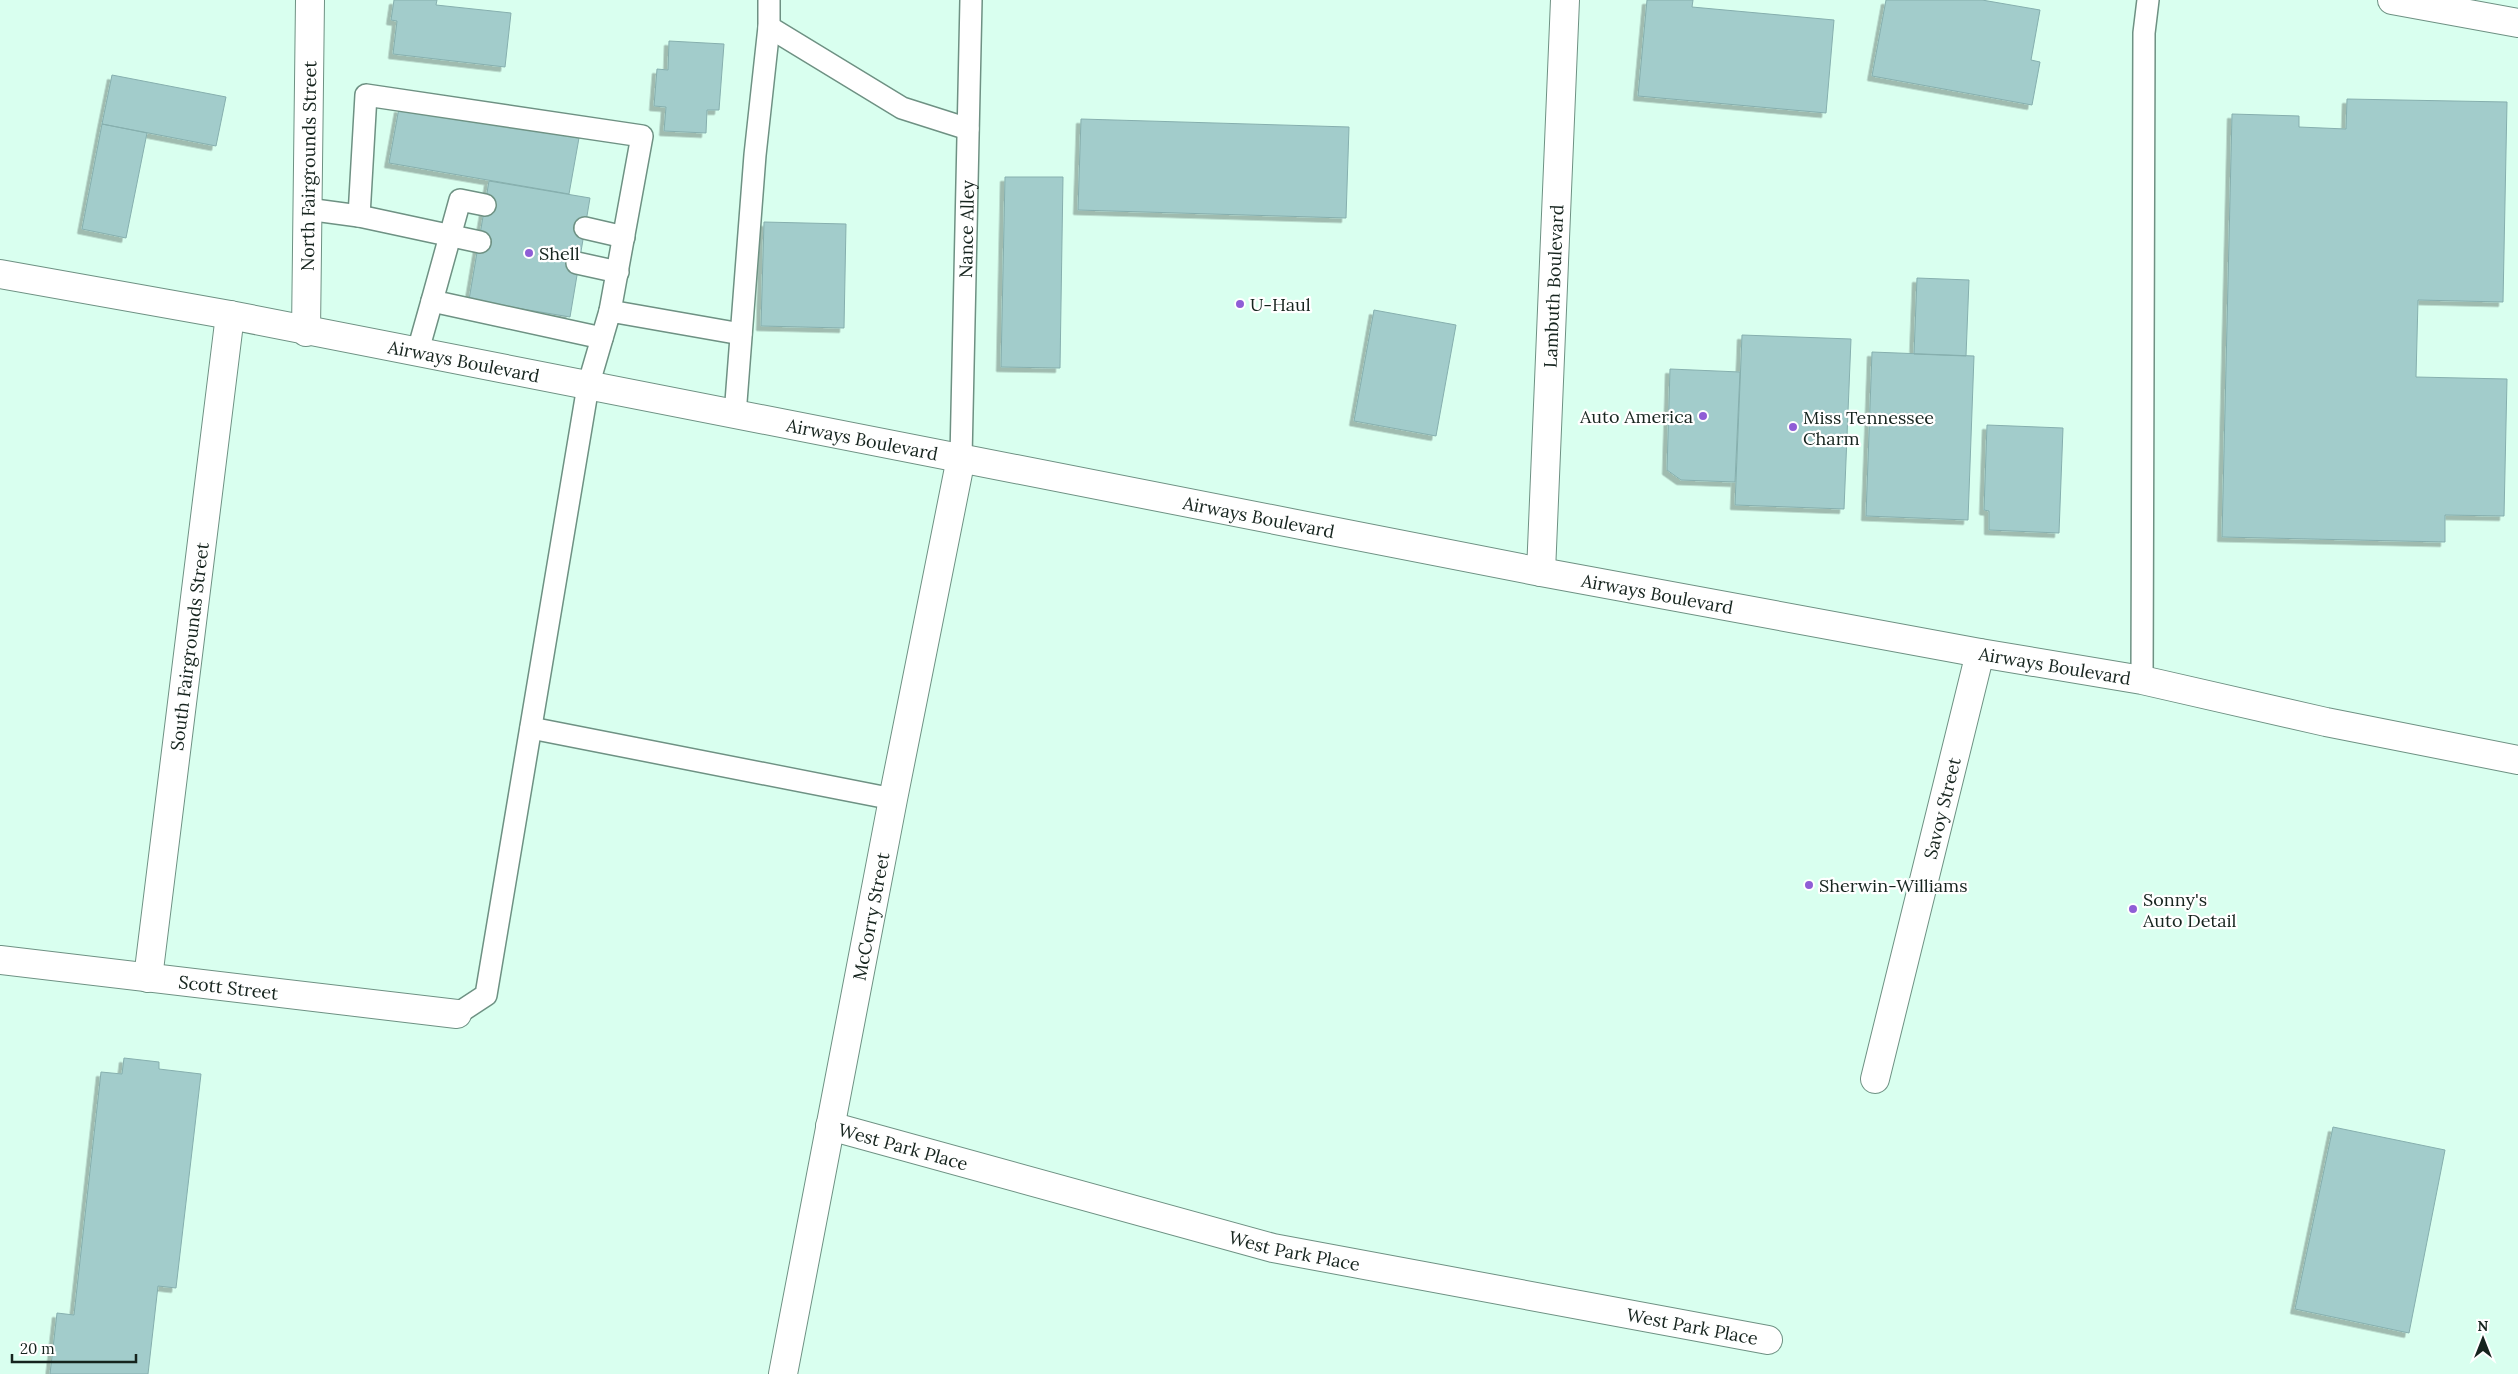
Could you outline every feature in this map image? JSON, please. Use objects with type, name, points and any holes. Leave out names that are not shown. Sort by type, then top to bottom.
[{"type":"street","name":"North Fairgrounds Street","points":[[306,332],[310,0]]},
{"type":"street","name":"Lambuth Boulevard","points":[[1541,572],[1565,0]]},
{"type":"street","points":[[2392,0],[2518,22]]},
{"type":"street","name":"Airways Boulevard","points":[[0,274],[230,315],[417,354],[1541,572],[1980,653],[2142,680],[2326,722],[2518,760]]},
{"type":"street","name":"South Fairgrounds Street","points":[[148,978],[230,315]]},
{"type":"street","name":"McCorry Street","points":[[783,1374],[893,798],[961,458]]},
{"type":"street","name":"Savoy Street","points":[[1875,1079],[1980,653]]},
{"type":"street","name":"Scott Street","points":[[0,960],[457,1014]]},
{"type":"street","name":"West Park Place","points":[[830,1126],[1273,1248],[1768,1340]]},
{"type":"lane","points":[[735,415],[755,155],[769,27],[769,0]]},
{"type":"lane","name":"Nance Alley","points":[[961,458],[971,0]]},
{"type":"lane","points":[[2142,680],[2144,33],[2148,0]]},
{"type":"lane","points":[[769,27],[902,108],[968,129]]},
{"type":"lane","points":[[359,216],[366,94],[642,136],[610,310],[588,386],[486,995],[457,1014]]},
{"type":"lane","points":[[417,354],[460,200],[485,205]]},
{"type":"lane","points":[[307,209],[359,216],[480,242]]},
{"type":"lane","points":[[585,228],[624,237]]},
{"type":"lane","points":[[577,263],[618,272]]},
{"type":"lane","points":[[432,301],[602,338]]},
{"type":"lane","points":[[610,310],[741,334]]},
{"type":"lane","points":[[531,728],[893,798]]},
{"type":"building","points":[[394,0],[437,0],[436,5],[511,13],[505,67],[393,54],[397,21],[391,20]]},
{"type":"building","points":[[1647,0],[1693,0],[1692,7],[1834,20],[1826,113],[1638,96]]},
{"type":"building","points":[[1886,0],[1982,0],[2040,10],[2031,60],[2040,62],[2032,105],[1872,76]]},
{"type":"building","points":[[669,41],[724,44],[719,110],[707,110],[706,133],[664,131],[666,107],[654,106],[657,69],[668,70]]},
{"type":"building","points":[[112,75],[226,97],[216,146],[102,124]]},
{"type":"building","points":[[2347,99],[2507,102],[2503,302],[2418,300],[2416,377],[2507,379],[2504,516],[2445,515],[2445,542],[2222,537],[2232,114],[2299,116],[2299,127],[2346,129]]},
{"type":"building","points":[[399,108],[579,138],[569,194],[389,163]]},
{"type":"building","points":[[1081,119],[1349,127],[1346,218],[1078,210]]},
{"type":"building","points":[[102,124],[147,133],[126,238],[82,229]]},
{"type":"building","points":[[1005,177],[1063,177],[1060,368],[1001,367]]},
{"type":"building","name":"Shell","points":[[489,181],[590,198],[570,317],[469,300]]},
{"type":"building","points":[[764,222],[846,224],[844,328],[761,326]]},
{"type":"building","points":[[1917,278],[1969,280],[1966,356],[1914,354]]},
{"type":"building","points":[[1374,310],[1456,325],[1436,436],[1354,421]]},
{"type":"building","name":"Miss Tennessee Charm","points":[[1742,335],[1851,339],[1844,509],[1735,505]]},
{"type":"building","points":[[1872,352],[1974,356],[1968,520],[1866,516]]},
{"type":"building","name":"Auto America","points":[[1670,369],[1740,372],[1735,482],[1681,480],[1667,470]]},
{"type":"building","points":[[1987,425],[2063,428],[2059,533],[1989,530],[1989,511],[1984,510]]},
{"type":"building","points":[[124,1058],[159,1062],[159,1069],[201,1074],[176,1288],[158,1286],[148,1374],[50,1374],[57,1313],[74,1315],[101,1072],[122,1074]]},
{"type":"building","points":[[2333,1127],[2445,1150],[2409,1333],[2295,1309]]},
{"type":"place","name":"Shell","points":[[529,253]]},
{"type":"place","name":"U-Haul","points":[[1240,304]]},
{"type":"place","name":"Auto America","points":[[1703,416]]},
{"type":"place","name":"Miss Tennessee Charm","points":[[1793,427]]},
{"type":"place","name":"Sherwin-Williams","points":[[1809,885]]},
{"type":"place","name":"Sonny's Auto Detail","points":[[2133,909]]}]
